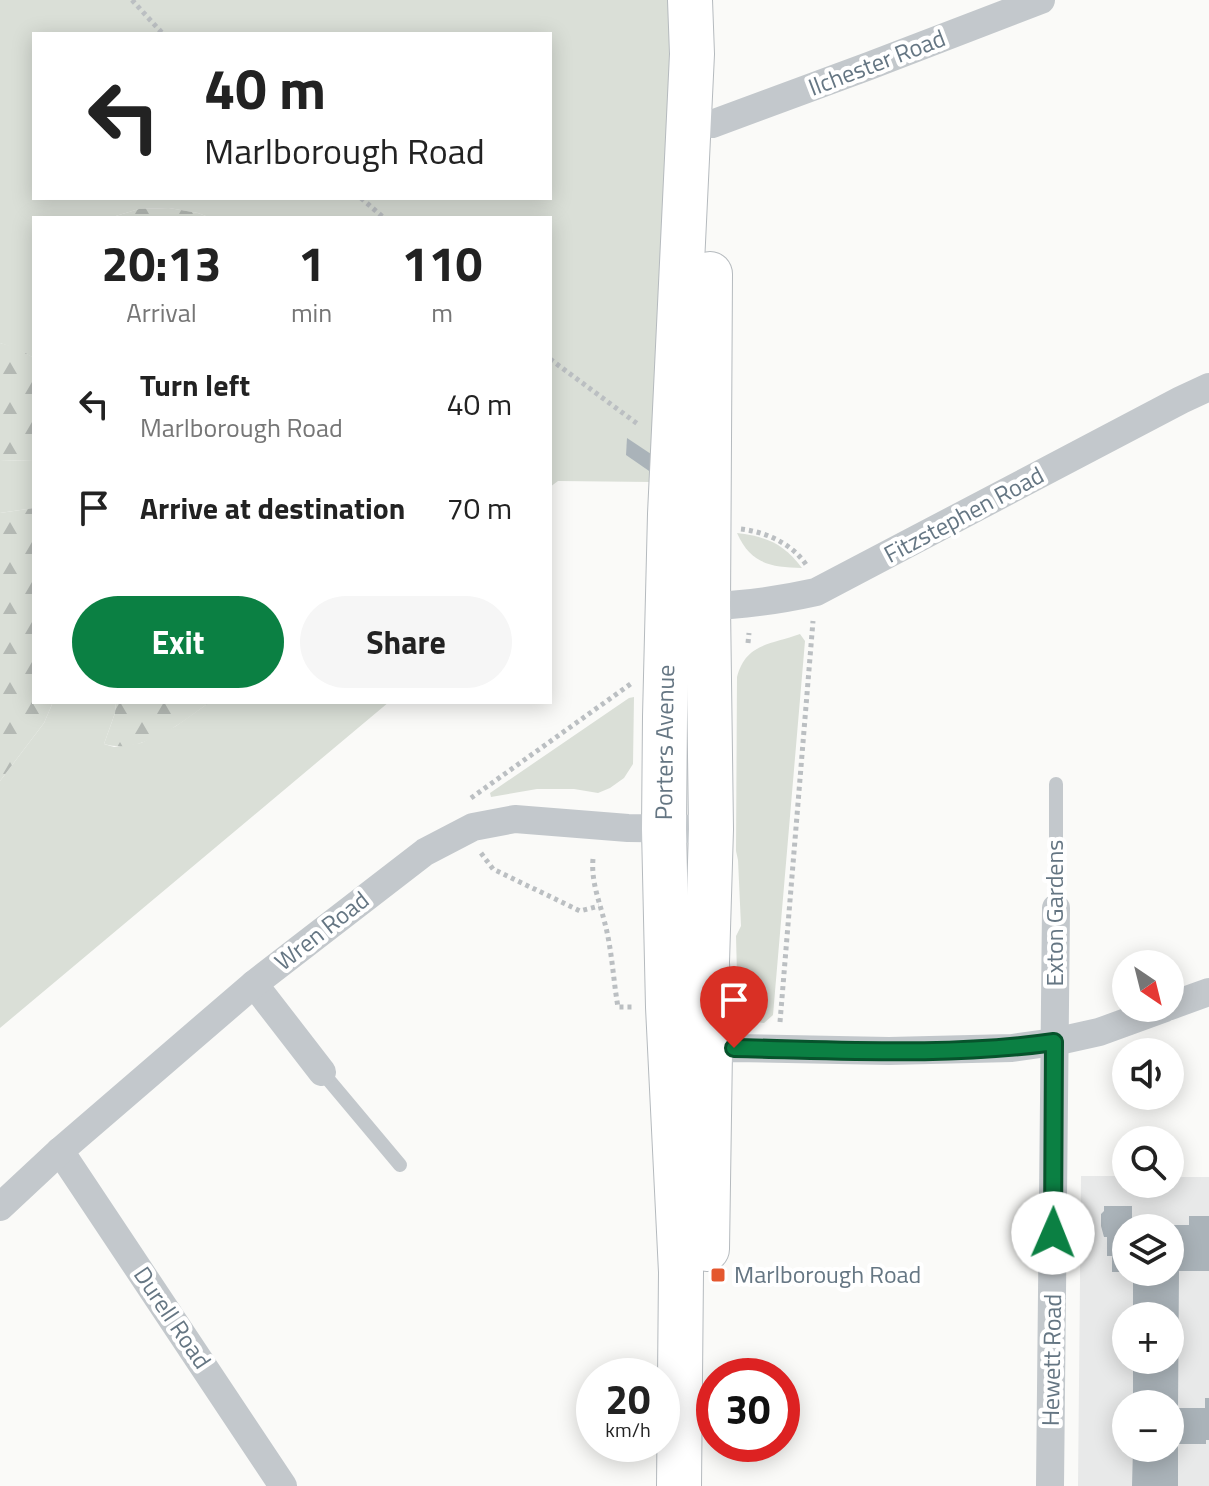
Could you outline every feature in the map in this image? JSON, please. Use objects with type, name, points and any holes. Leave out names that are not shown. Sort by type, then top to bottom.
[{"type":"main road","name":"Porters Avenue","points":[[690,0],[692,54],[670,499],[688,606],[711,829],[703,1486]]},
{"type":"main road","name":"Porters Avenue","points":[[679,1486],[681,1272],[668,1007],[664,829],[708,412],[713,0]]},
{"type":"street","name":"Ilchester Road","points":[[712,124],[1041,0]]},
{"type":"street","name":"Fitzstephen Road","points":[[688,606],[770,602],[816,592],[1209,387]]},
{"type":"street","name":"Wren Road","points":[[0,1207],[60,1151],[254,984],[425,852],[473,827],[515,819],[628,828],[711,829]]},
{"type":"street","name":"Exton Gardens","points":[[1054,1042],[1056,908]]},
{"type":"street","points":[[254,984],[322,1072]]},
{"type":"street","points":[[1184,1001],[1209,992]]},
{"type":"street","points":[[710,1050],[1012,1048],[1099,1032],[1126,1022]]},
{"type":"street","name":"Hewett Road","points":[[1050,1486],[1054,1042]]},
{"type":"street","name":"Durell Road","points":[[60,1151],[283,1486]]},
{"type":"lane","name":"Exton Gardens","points":[[1056,784],[1056,908]]},
{"type":"lane","points":[[322,1072],[400,1165]]},
{"type":"path","points":[[132,0],[161,32]]},
{"type":"path","points":[[363,200],[382,216]]},
{"type":"path","points":[[552,360],[645,431]]},
{"type":"path","points":[[733,528],[772,536],[803,559],[809,570]]},
{"type":"path","points":[[779,1031],[813,621]]},
{"type":"path","points":[[748,643],[749,633]]},
{"type":"path","points":[[599,906],[580,911],[493,869],[475,846],[469,799],[639,678]]},
{"type":"path","points":[[593,859],[592,871],[618,1007],[644,1007]]},
{"type":"shaded area","points":[[1081,1176],[1112,1176],[1112,1198],[1184,1198],[1184,1177],[1209,1177],[1209,1486],[1078,1486]]},
{"type":"green space","points":[[0,0],[672,0],[667,285],[652,482],[558,481],[552,486],[552,216],[206,216],[169,208],[139,209],[116,216],[32,216],[32,357],[0,343]]},
{"type":"green space","points":[[169,208],[206,216],[116,216],[139,209]]},
{"type":"green space","points":[[0,343],[32,357],[32,461],[0,460]]},
{"type":"green space","points":[[0,460],[32,461],[32,508],[0,513]]},
{"type":"green space","points":[[32,508],[32,704],[52,704],[44,723],[0,781],[0,513]]},
{"type":"green space","points":[[737,533],[774,543],[802,568],[763,562],[749,551]]},
{"type":"green space","points":[[800,634],[805,641],[773,1015],[764,1023],[746,1021],[738,1015],[736,936],[741,926],[736,851],[737,677],[746,657],[753,651]]},
{"type":"green space","points":[[634,697],[633,764],[624,778],[610,788],[598,793],[574,789],[537,789],[491,797],[490,793]]},
{"type":"green space","points":[[52,704],[116,704],[104,744],[114,747],[141,743],[176,726],[207,704],[387,704],[0,1028],[0,781],[44,723]]},
{"type":"green space","points":[[116,704],[207,704],[160,735],[133,745],[104,744]]},
{"type":"building","points":[[627,438],[654,456],[652,473],[626,455]]},
{"type":"building","points":[[1104,1206],[1132,1206],[1132,1214],[1112,1214],[1112,1256],[1107,1256],[1107,1237],[1104,1237],[1101,1226]]},
{"type":"building","points":[[1189,1216],[1209,1216],[1209,1271],[1184,1271],[1184,1225],[1189,1225]]},
{"type":"building","points":[[1133,1286],[1179,1286],[1179,1302],[1133,1302]]},
{"type":"building","points":[[1133,1374],[1178,1374],[1178,1390],[1133,1390]]},
{"type":"building","points":[[1205,1398],[1209,1398],[1209,1440],[1206,1444],[1184,1444],[1184,1408],[1205,1408]]},
{"type":"building","points":[[1133,1462],[1178,1462],[1178,1486],[1132,1486]]},
{"type":"place","name":"Marlborough Road","points":[[718,1275]]},
{"type":"route","points":[[734,1048],[889,1051],[1012,1048],[1054,1042],[1053,1233]]}]
